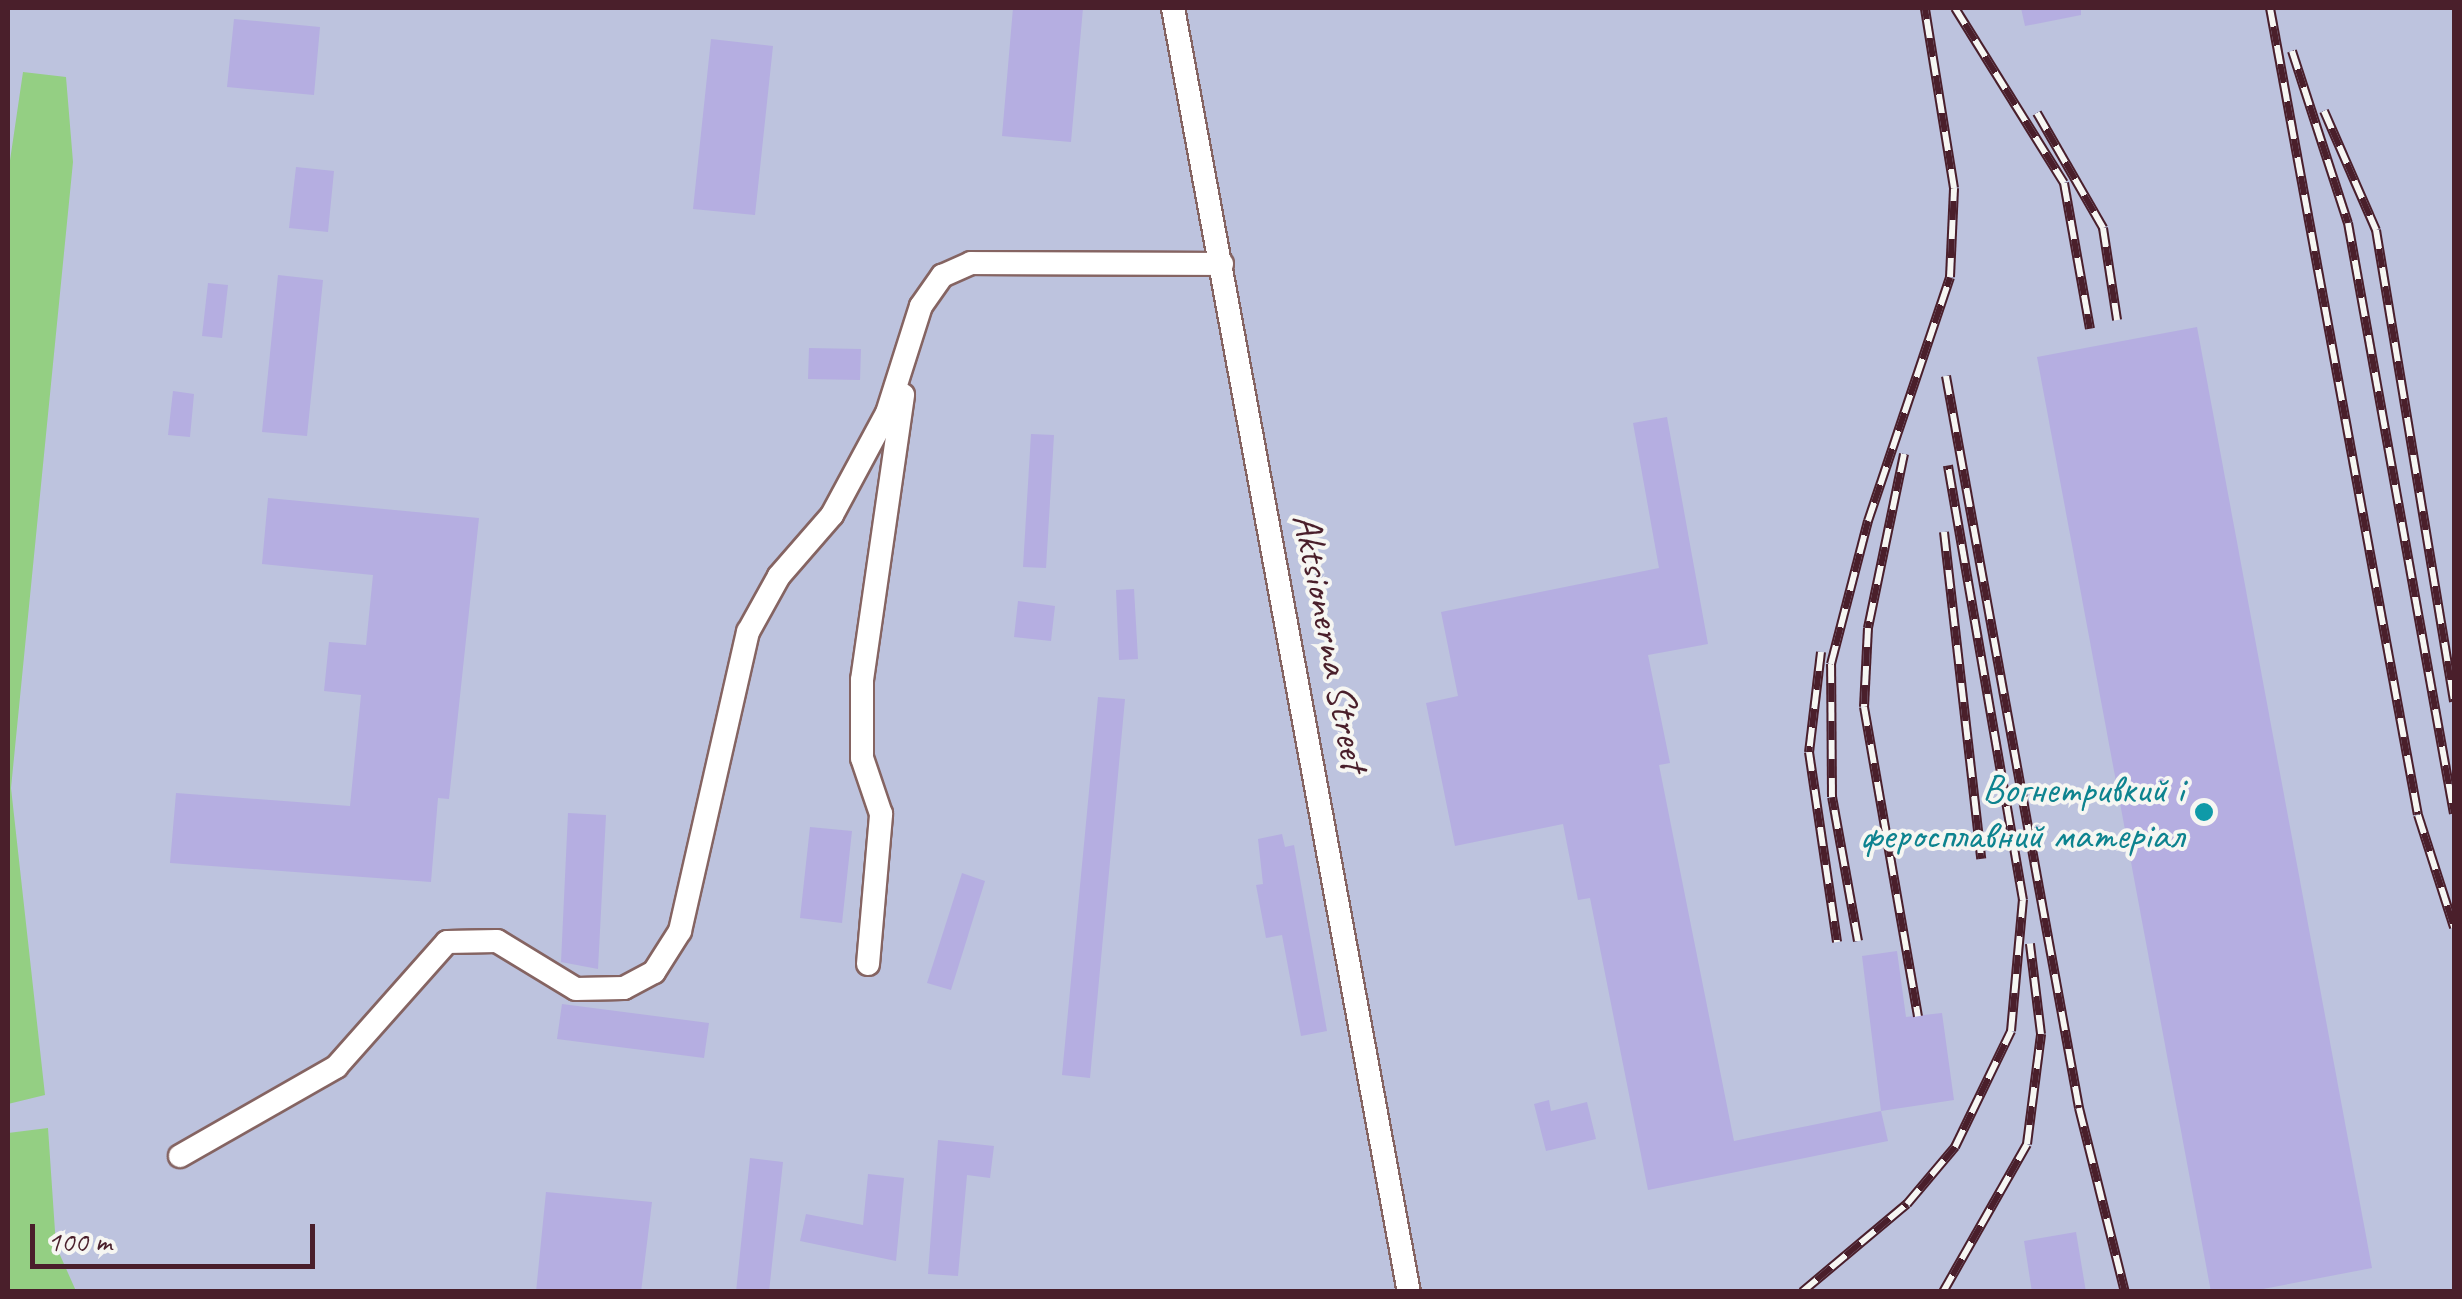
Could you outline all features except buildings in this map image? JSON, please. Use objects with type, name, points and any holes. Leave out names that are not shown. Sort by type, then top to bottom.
[{"type":"street","name":"Aktsionerna Street","points":[[1172,8],[1409,1292]]},
{"type":"street","points":[[868,964],[881,814],[862,758],[862,680],[908,363],[921,306],[957,266],[1222,264]]},
{"type":"street","points":[[180,1156],[336,1068],[448,942],[496,941],[576,990],[624,988],[654,972],[680,932],[748,632],[779,576],[832,515],[908,363]]},
{"type":"shaded area","points":[[8,8],[2454,8],[2454,1291],[8,1292]]},
{"type":"green space","points":[[23,72],[66,77],[73,162],[11,788],[45,1095],[8,1104],[8,174]]},
{"type":"green space","points":[[48,1128],[56,1246],[76,1291],[8,1291],[8,1133]]},
{"type":"railway","points":[[1858,941],[1832,797],[1831,664],[1868,521],[1950,277],[1954,188],[1925,8]]},
{"type":"railway","points":[[1955,8],[2064,183],[2090,329]]},
{"type":"railway","points":[[2270,8],[2418,815],[2454,927]]},
{"type":"railway","points":[[2292,51],[2348,223],[2454,814]]},
{"type":"railway","points":[[2324,111],[2376,230],[2454,702]]},
{"type":"railway","points":[[2037,113],[2103,228],[2117,320]]},
{"type":"railway","points":[[1946,376],[2079,1108],[2125,1292]]},
{"type":"railway","points":[[1904,454],[1868,628],[1864,707],[1918,1016]]},
{"type":"railway","points":[[1802,1292],[1907,1204],[1955,1147],[2011,1031],[2023,900],[1948,465]]},
{"type":"railway","points":[[1944,532],[1981,859]]},
{"type":"railway","points":[[1821,652],[1809,752],[1837,942]]},
{"type":"railway","points":[[1943,1292],[2027,1144],[2041,1034],[2030,944]]},
{"type":"place","name":"Вогнетривкий і феросплавний матеріал","points":[[2204,812]]}]
